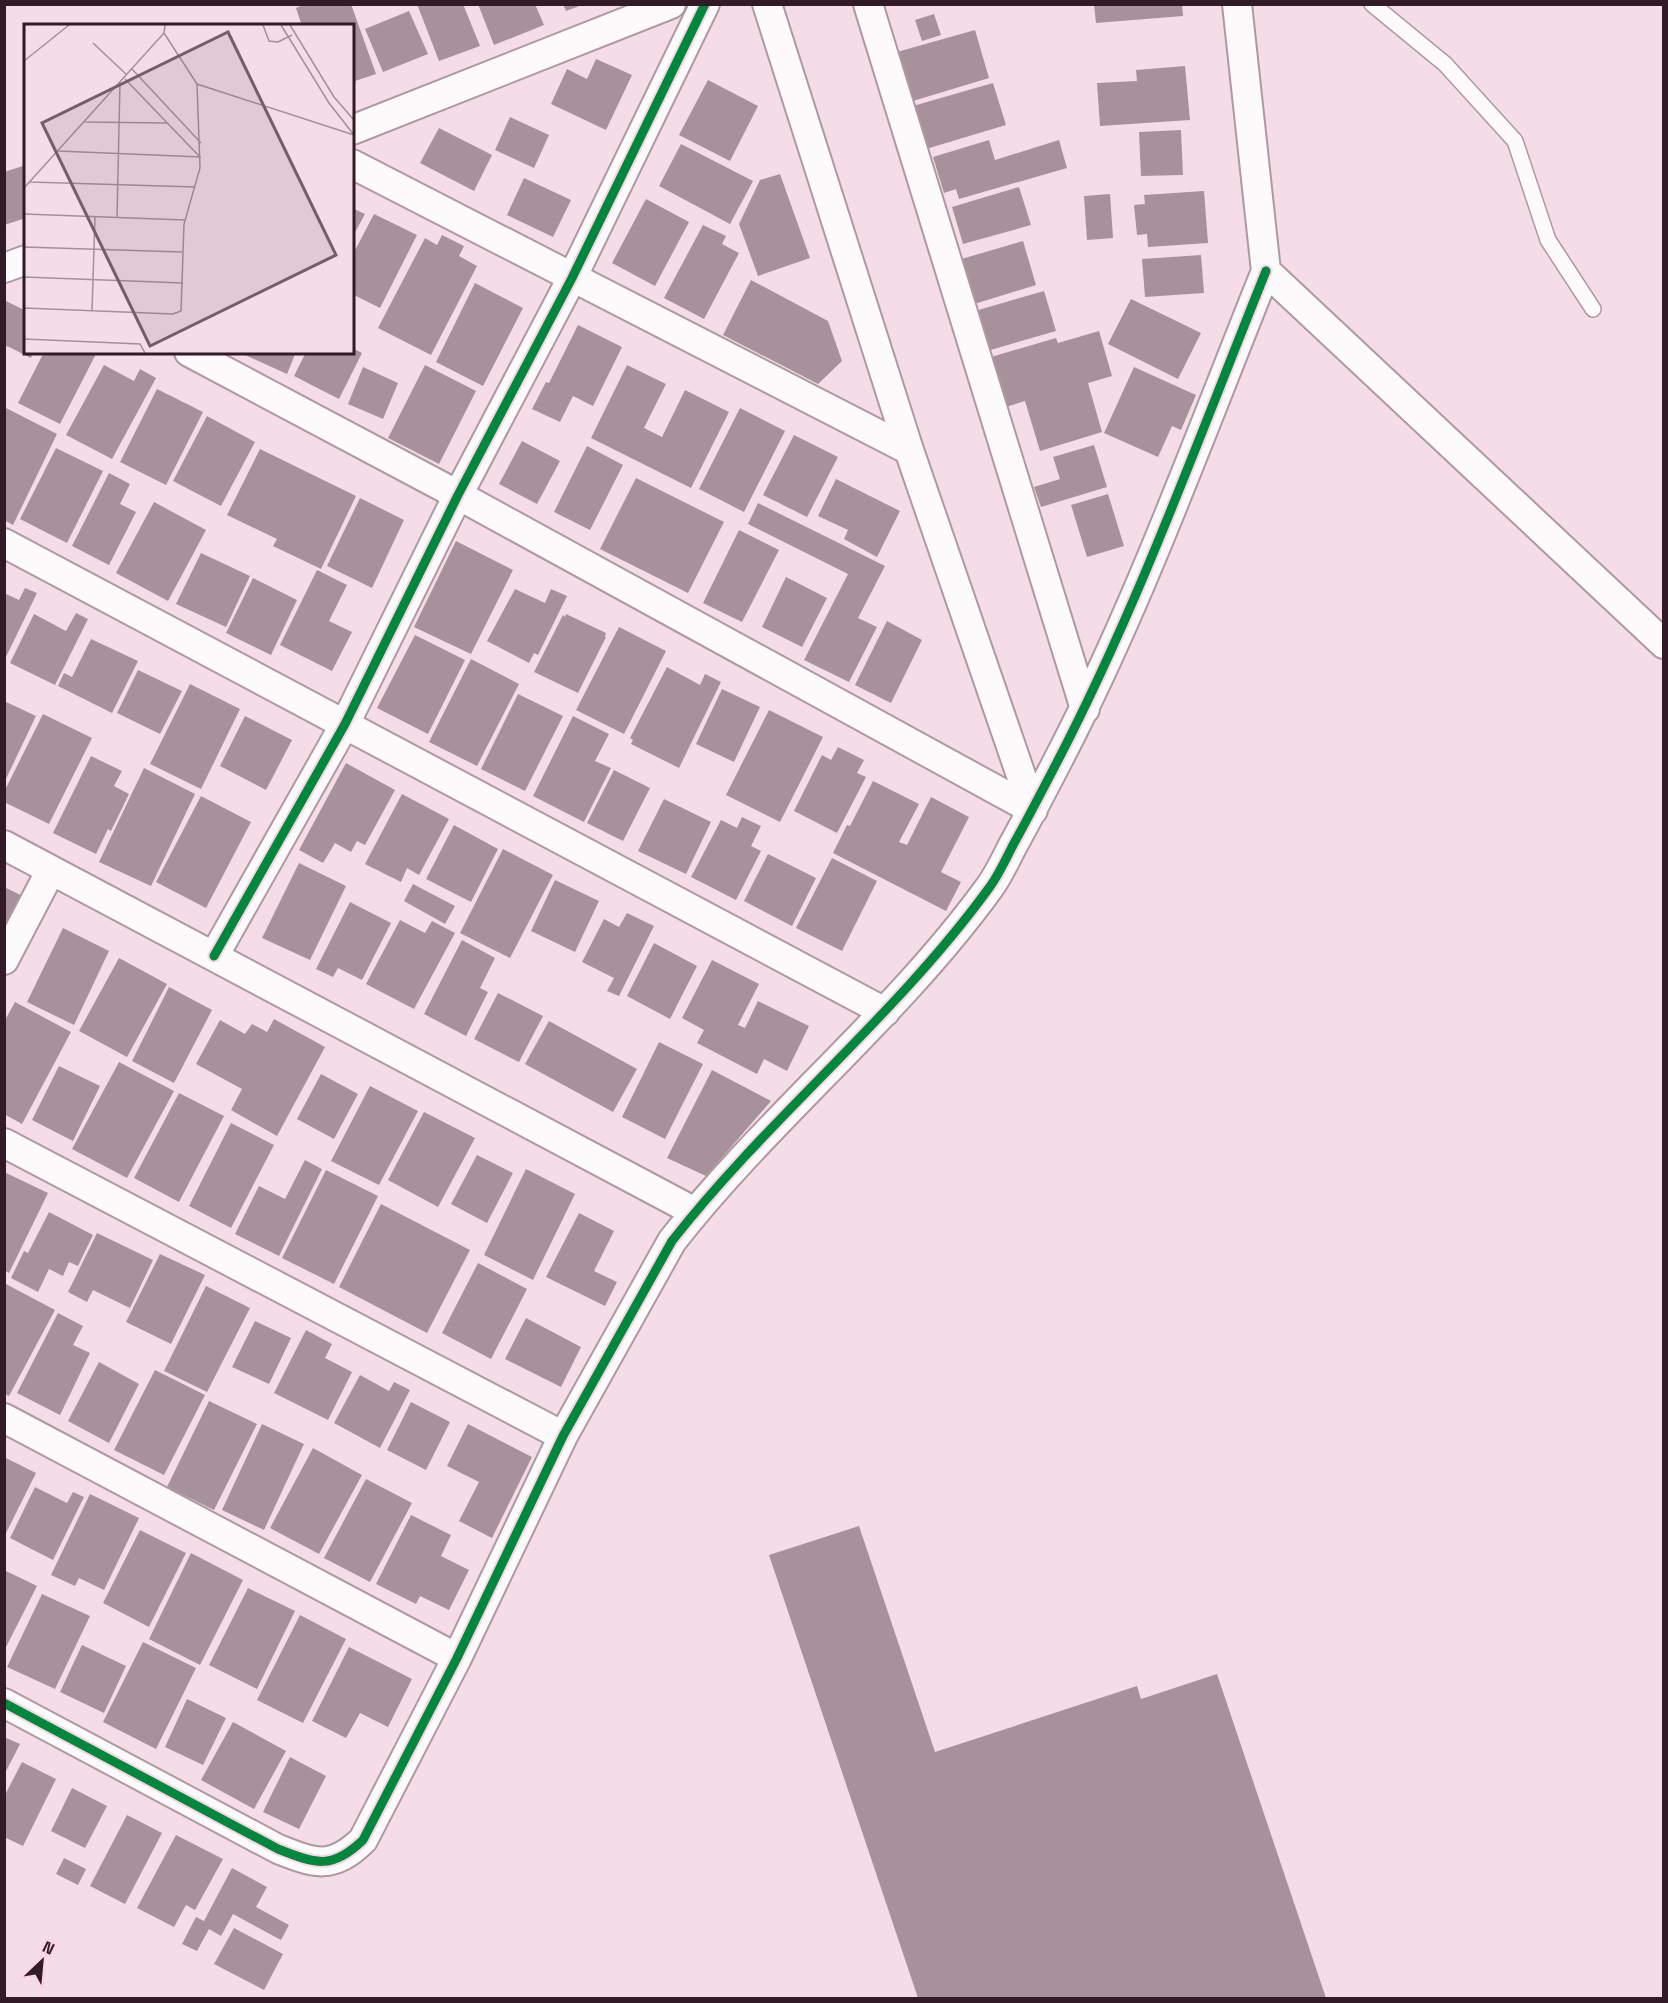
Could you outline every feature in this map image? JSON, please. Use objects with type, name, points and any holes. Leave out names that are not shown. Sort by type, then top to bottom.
[{"type":"street","points":[[354,129],[671,4]]},
{"type":"street","points":[[214,956],[345,724],[458,495],[572,278],[705,4]]},
{"type":"street","points":[[767,4],[909,450],[1032,810]]},
{"type":"street","points":[[868,4],[1085,709]]},
{"type":"street","points":[[4,1703],[278,1849],[301,1858],[326,1863],[348,1854],[363,1840],[457,1658],[563,1436],[672,1241],[695,1212],[757,1144],[885,1012],[929,963],[991,886],[1085,709],[1127,614],[1266,271],[1237,4]]},
{"type":"street","points":[[354,165],[909,450]]},
{"type":"street","points":[[1266,271],[1664,644]]},
{"type":"street","points":[[193,354],[458,495],[1032,810]]},
{"type":"street","points":[[4,543],[885,1012]]},
{"type":"street","points":[[4,845],[695,1212]]},
{"type":"street","points":[[4,960],[51,870]]},
{"type":"street","points":[[4,1143],[563,1436]]},
{"type":"street","points":[[4,1418],[457,1658]]},
{"type":"lane","points":[[1372,4],[1445,64],[1515,141],[1548,240],[1593,309]]},
{"type":"building","points":[[305,4],[351,4],[376,74],[354,81],[354,24],[301,24],[296,8]]},
{"type":"building","points":[[417,4],[463,4],[480,46],[439,61]]},
{"type":"building","points":[[478,4],[535,4],[544,25],[494,45]]},
{"type":"building","points":[[563,4],[582,4],[582,5],[566,11]]},
{"type":"building","points":[[1094,4],[1182,4],[1183,16],[1096,23]]},
{"type":"building","points":[[409,11],[428,54],[383,72],[365,29]]},
{"type":"building","points":[[934,14],[941,35],[922,41],[915,20]]},
{"type":"building","points":[[975,30],[989,78],[913,101],[897,52]]},
{"type":"building","points":[[596,59],[632,75],[606,130],[551,104],[567,69],[587,79]]},
{"type":"building","points":[[1185,66],[1190,120],[1100,126],[1097,83],[1137,81],[1136,70]]},
{"type":"building","points":[[708,80],[758,106],[730,161],[679,135]]},
{"type":"building","points":[[993,83],[1006,125],[926,149],[913,106]]},
{"type":"building","points":[[510,117],[549,135],[534,168],[495,150]]},
{"type":"building","points":[[439,128],[492,155],[474,191],[420,163]]},
{"type":"building","points":[[1181,130],[1183,175],[1141,176],[1139,132]]},
{"type":"building","points":[[989,140],[995,160],[1059,140],[1067,168],[959,199],[956,189],[944,193],[933,157]]},
{"type":"building","points":[[681,144],[753,181],[730,224],[659,186]]},
{"type":"building","points":[[24,166],[24,219],[4,225],[4,172]]},
{"type":"building","points":[[780,174],[810,258],[758,276],[739,224],[760,180]]},
{"type":"building","points":[[524,178],[571,200],[553,237],[507,215]]},
{"type":"building","points":[[1019,187],[1031,225],[963,244],[952,207]]},
{"type":"building","points":[[1204,191],[1208,243],[1148,247],[1147,234],[1137,235],[1134,205],[1145,204],[1144,195]]},
{"type":"building","points":[[1110,194],[1113,238],[1087,240],[1084,196]]},
{"type":"building","points":[[646,199],[689,222],[655,286],[612,263]]},
{"type":"building","points":[[354,209],[365,214],[354,234]]},
{"type":"building","points":[[374,214],[417,235],[380,308],[354,295],[354,252]]},
{"type":"building","points":[[703,225],[726,236],[722,244],[739,253],[704,319],[664,298]]},
{"type":"building","points":[[442,235],[464,246],[459,256],[477,266],[431,355],[378,328],[425,238],[437,245]]},
{"type":"building","points":[[1023,241],[1036,285],[971,305],[958,260]]},
{"type":"building","points":[[1201,255],[1204,293],[1145,297],[1142,259]]},
{"type":"building","points":[[751,280],[828,321],[842,361],[818,384],[723,335]]},
{"type":"building","points":[[475,283],[523,308],[483,386],[436,362]]},
{"type":"building","points":[[1044,291],[1056,331],[987,351],[975,311]]},
{"type":"building","points":[[1131,299],[1201,333],[1178,379],[1108,344]]},
{"type":"building","points":[[4,300],[24,310],[24,354],[32,354],[31,358],[7,346],[4,350]]},
{"type":"building","points":[[578,325],[622,347],[593,406],[573,396],[560,422],[532,409],[546,382],[549,383]]},
{"type":"building","points":[[1099,331],[1112,376],[1088,383],[1102,432],[1040,451],[1025,401],[1006,407],[991,357],[1056,338],[1058,343]]},
{"type":"building","points":[[354,349],[362,353],[339,399],[294,376],[305,354],[354,354]]},
{"type":"building","points":[[43,354],[96,354],[60,424],[18,403]]},
{"type":"building","points":[[243,354],[295,354],[287,374]]},
{"type":"building","points":[[104,365],[134,381],[140,369],[156,378],[112,459],[66,435]]},
{"type":"building","points":[[425,365],[476,391],[439,464],[388,438]]},
{"type":"building","points":[[627,365],[666,384],[644,428],[662,437],[685,390],[729,412],[691,488],[591,438]]},
{"type":"building","points":[[363,367],[398,383],[383,419],[348,404]]},
{"type":"building","points":[[1134,367],[1196,395],[1181,430],[1172,426],[1158,457],[1104,433]]},
{"type":"building","points":[[157,389],[203,412],[166,485],[120,462]]},
{"type":"building","points":[[4,407],[57,434],[13,525],[4,520]]},
{"type":"building","points":[[740,408],[785,431],[744,512],[699,489]]},
{"type":"building","points":[[207,416],[255,442],[221,506],[173,481]]},
{"type":"building","points":[[794,435],[838,457],[807,517],[763,495]]},
{"type":"building","points":[[522,441],[560,461],[537,504],[499,484]]},
{"type":"building","points":[[1094,445],[1107,487],[1041,507],[1034,487],[1060,479],[1053,457]]},
{"type":"building","points":[[587,446],[623,465],[590,530],[554,512]]},
{"type":"building","points":[[56,448],[103,471],[67,543],[20,519]]},
{"type":"building","points":[[260,449],[356,496],[321,569],[273,546],[277,539],[227,515]]},
{"type":"building","points":[[109,473],[130,484],[120,504],[136,512],[109,565],[72,546]]},
{"type":"building","points":[[636,478],[724,522],[688,593],[600,549]]},
{"type":"building","points":[[836,479],[900,511],[877,557],[844,539],[848,530],[818,516]]},
{"type":"building","points":[[1108,494],[1124,546],[1087,557],[1071,505]]},
{"type":"building","points":[[360,498],[404,520],[372,588],[327,566]]},
{"type":"building","points":[[154,502],[206,530],[168,601],[116,573]]},
{"type":"building","points":[[758,503],[885,566],[858,618],[877,627],[849,682],[804,660],[848,574],[748,524]]},
{"type":"building","points":[[739,530],[779,550],[742,622],[703,603]]},
{"type":"building","points":[[456,541],[513,570],[471,654],[414,627]]},
{"type":"building","points":[[201,553],[250,576],[226,627],[176,604]]},
{"type":"building","points":[[317,570],[347,585],[329,621],[352,632],[332,671],[280,645]]},
{"type":"building","points":[[786,577],[827,598],[802,647],[762,627]]},
{"type":"building","points":[[253,578],[297,600],[271,655],[226,633]]},
{"type":"building","points":[[25,588],[37,593],[4,661],[4,593],[19,600]]},
{"type":"building","points":[[515,589],[545,603],[551,589],[567,596],[538,655],[534,653],[529,663],[487,641]]},
{"type":"building","points":[[76,613],[88,619],[55,685],[10,663],[34,614],[66,631]]},
{"type":"building","points":[[566,614],[606,633],[578,693],[534,672],[563,615],[565,617]]},
{"type":"building","points":[[887,621],[922,640],[891,703],[855,685]]},
{"type":"building","points":[[619,627],[666,651],[624,734],[576,710]]},
{"type":"building","points":[[415,635],[465,660],[428,734],[377,708]]},
{"type":"building","points":[[91,639],[138,661],[112,713],[58,686],[64,673],[72,677]]},
{"type":"building","points":[[471,659],[519,684],[477,766],[429,742]]},
{"type":"building","points":[[667,667],[700,685],[705,674],[721,682],[679,768],[631,744],[633,740],[630,738]]},
{"type":"building","points":[[138,670],[182,691],[160,734],[117,713]]},
{"type":"building","points":[[190,684],[240,709],[201,789],[150,764]]},
{"type":"building","points":[[722,689],[760,707],[734,762],[696,744]]},
{"type":"building","points":[[518,694],[563,716],[525,791],[481,769]]},
{"type":"building","points":[[4,701],[36,716],[4,783]]},
{"type":"building","points":[[769,710],[823,737],[780,822],[726,795]]},
{"type":"building","points":[[43,714],[92,738],[49,824],[4,802],[4,792]]},
{"type":"building","points":[[245,716],[292,740],[266,790],[220,766]]},
{"type":"building","points":[[573,716],[609,734],[595,761],[611,768],[584,822],[533,796]]},
{"type":"building","points":[[838,747],[864,760],[857,773],[866,777],[837,833],[794,811],[822,755],[831,760]]},
{"type":"building","points":[[91,756],[122,771],[114,786],[129,794],[111,831],[108,829],[96,854],[53,833]]},
{"type":"building","points":[[346,763],[395,790],[365,845],[357,841],[351,852],[335,843],[323,863],[299,850]]},
{"type":"building","points":[[144,768],[195,794],[151,886],[99,862]]},
{"type":"building","points":[[614,770],[650,788],[623,841],[587,823]]},
{"type":"building","points":[[873,781],[919,804],[899,842],[907,845],[931,797],[969,817],[941,872],[961,882],[946,911],[833,853]]},
{"type":"building","points":[[402,794],[449,819],[419,875],[407,868],[401,882],[365,864]]},
{"type":"building","points":[[201,796],[251,822],[206,908],[156,882]]},
{"type":"building","points":[[664,799],[711,822],[686,874],[638,851]]},
{"type":"building","points":[[742,817],[761,826],[751,846],[761,851],[736,900],[691,877],[721,820],[737,828]]},
{"type":"building","points":[[454,825],[498,849],[471,902],[426,879]]},
{"type":"building","points":[[503,849],[553,875],[510,958],[460,933]]},
{"type":"building","points":[[768,854],[816,878],[792,926],[744,901]]},
{"type":"building","points":[[832,858],[877,881],[842,951],[796,928]]},
{"type":"building","points":[[299,863],[346,886],[310,960],[262,938]]},
{"type":"building","points":[[555,880],[599,901],[575,952],[531,931]]},
{"type":"building","points":[[413,884],[455,906],[445,924],[404,901]]},
{"type":"building","points":[[4,887],[27,898],[14,925],[4,920]]},
{"type":"building","points":[[350,902],[391,923],[362,980],[338,968],[333,977],[316,969]]},
{"type":"building","points":[[627,913],[654,926],[619,996],[607,991],[614,978],[582,962],[604,919],[619,927]]},
{"type":"building","points":[[400,920],[425,933],[432,921],[455,933],[414,1009],[366,984]]},
{"type":"building","points":[[63,928],[109,951],[74,1025],[27,1002]]},
{"type":"building","points":[[462,940],[495,958],[480,988],[488,992],[466,1036],[424,1014]]},
{"type":"building","points":[[654,943],[697,966],[670,1019],[627,996]]},
{"type":"building","points":[[119,958],[167,984],[127,1057],[79,1031]]},
{"type":"building","points":[[712,960],[759,984],[738,1025],[745,1028],[758,1001],[809,1026],[787,1071],[764,1059],[757,1074],[697,1043],[704,1030],[682,1018]]},
{"type":"building","points":[[169,987],[212,1010],[174,1083],[132,1061]]},
{"type":"building","points":[[498,993],[543,1016],[519,1062],[474,1039]]},
{"type":"building","points":[[15,1002],[71,1032],[22,1124],[4,1114],[4,1022]]},
{"type":"building","points":[[274,1019],[325,1047],[277,1136],[231,1110],[242,1089],[196,1064],[220,1020],[245,1034],[252,1024],[267,1032]]},
{"type":"building","points":[[549,1021],[637,1069],[613,1112],[525,1064]]},
{"type":"building","points":[[659,1042],[703,1064],[665,1139],[622,1117]]},
{"type":"building","points":[[119,1062],[174,1091],[127,1178],[72,1149]]},
{"type":"building","points":[[59,1066],[100,1086],[73,1141],[32,1120]]},
{"type":"building","points":[[712,1070],[771,1101],[706,1176],[667,1158]]},
{"type":"building","points":[[321,1074],[358,1094],[334,1139],[297,1119]]},
{"type":"building","points":[[370,1086],[418,1111],[379,1185],[331,1161]]},
{"type":"building","points":[[179,1093],[224,1116],[179,1202],[134,1178]]},
{"type":"building","points":[[424,1112],[475,1138],[438,1207],[388,1180]]},
{"type":"building","points":[[231,1123],[274,1145],[231,1228],[189,1206]]},
{"type":"building","points":[[477,1155],[513,1173],[487,1223],[451,1204]]},
{"type":"building","points":[[305,1160],[322,1169],[279,1256],[235,1234],[259,1186],[285,1199]]},
{"type":"building","points":[[526,1169],[575,1194],[533,1280],[484,1255]]},
{"type":"building","points":[[326,1170],[378,1196],[334,1284],[282,1258]]},
{"type":"building","points":[[4,1172],[48,1193],[9,1273],[4,1270]]},
{"type":"building","points":[[381,1204],[470,1250],[427,1333],[339,1287]]},
{"type":"building","points":[[49,1212],[93,1235],[78,1266],[69,1262],[63,1276],[49,1269],[38,1292],[11,1278],[24,1251],[28,1253]]},
{"type":"building","points":[[579,1213],[614,1231],[594,1271],[617,1282],[605,1306],[546,1277]]},
{"type":"building","points":[[97,1233],[153,1260],[130,1308],[93,1290],[87,1302],[68,1292]]},
{"type":"building","points":[[160,1254],[205,1275],[171,1344],[126,1322]]},
{"type":"building","points":[[478,1263],[527,1289],[491,1359],[442,1333]]},
{"type":"building","points":[[4,1283],[55,1310],[9,1396],[4,1394]]},
{"type":"building","points":[[206,1286],[250,1308],[207,1392],[164,1371]]},
{"type":"building","points":[[58,1313],[83,1326],[73,1345],[90,1353],[60,1415],[17,1393]]},
{"type":"building","points":[[526,1318],[581,1347],[561,1387],[505,1359]]},
{"type":"building","points":[[255,1321],[291,1338],[269,1384],[232,1367]]},
{"type":"building","points":[[306,1330],[332,1344],[325,1358],[352,1372],[328,1420],[274,1393]]},
{"type":"building","points":[[99,1362],[139,1384],[109,1443],[68,1421]]},
{"type":"building","points":[[155,1370],[205,1395],[164,1475],[114,1450]]},
{"type":"building","points":[[360,1375],[389,1391],[394,1382],[410,1390],[380,1448],[334,1423]]},
{"type":"building","points":[[209,1401],[257,1424],[214,1510],[167,1487]]},
{"type":"building","points":[[411,1402],[450,1422],[426,1470],[387,1450]]},
{"type":"building","points":[[262,1424],[304,1444],[264,1530],[222,1510]]},
{"type":"building","points":[[468,1424],[532,1457],[492,1538],[459,1521],[479,1482],[447,1466]]},
{"type":"building","points":[[313,1448],[362,1475],[319,1554],[270,1528]]},
{"type":"building","points":[[4,1457],[36,1473],[4,1537]]},
{"type":"building","points":[[366,1479],[412,1503],[370,1582],[324,1558]]},
{"type":"building","points":[[35,1487],[67,1503],[73,1492],[84,1497],[53,1560],[10,1538]]},
{"type":"building","points":[[90,1494],[139,1518],[104,1590],[79,1578],[75,1586],[51,1575]]},
{"type":"building","points":[[411,1515],[451,1535],[441,1556],[469,1570],[449,1610],[420,1596],[416,1604],[376,1584]]},
{"type":"building","points":[[859,1526],[935,1752],[1137,1686],[1141,1699],[1217,1674],[1326,1998],[918,1998],[769,1555]]},
{"type":"building","points":[[140,1530],[186,1553],[149,1627],[103,1603]]},
{"type":"building","points":[[191,1553],[243,1580],[200,1665],[149,1639]]},
{"type":"building","points":[[4,1570],[37,1586],[4,1651]]},
{"type":"building","points":[[248,1588],[295,1611],[257,1689],[209,1665]]},
{"type":"building","points":[[42,1594],[90,1616],[55,1689],[7,1667]]},
{"type":"building","points":[[300,1615],[346,1639],[303,1723],[257,1700]]},
{"type":"building","points":[[143,1642],[196,1668],[156,1749],[103,1722]]},
{"type":"building","points":[[82,1645],[126,1666],[104,1713],[60,1692]]},
{"type":"building","points":[[349,1647],[412,1679],[388,1727],[360,1713],[346,1738],[312,1721]]},
{"type":"building","points":[[187,1699],[226,1718],[203,1765],[165,1747]]},
{"type":"building","points":[[233,1722],[286,1751],[254,1809],[201,1780]]},
{"type":"building","points":[[4,1737],[20,1744],[4,1775]]},
{"type":"building","points":[[290,1757],[326,1776],[299,1829],[263,1812]]},
{"type":"building","points":[[22,1762],[56,1779],[23,1846],[4,1837],[4,1797]]},
{"type":"building","points":[[72,1788],[107,1806],[85,1848],[51,1831]]},
{"type":"building","points":[[127,1815],[162,1833],[125,1904],[90,1886]]},
{"type":"building","points":[[176,1835],[223,1859],[195,1910],[186,1905],[174,1927],[137,1908]]},
{"type":"building","points":[[64,1858],[86,1869],[78,1885],[56,1874]]},
{"type":"building","points":[[232,1868],[267,1887],[256,1907],[289,1925],[281,1940],[233,1914],[221,1936],[209,1929],[197,1951],[182,1944],[196,1917],[204,1921]]},
{"type":"building","points":[[234,1928],[283,1954],[264,1990],[214,1964]]},
{"type":"cycle path","points":[[214,956],[345,724],[458,495],[572,278],[705,4]]},
{"type":"cycle path","points":[[4,1703],[291,1854],[313,1861],[333,1860],[352,1850],[363,1840],[457,1658],[563,1436],[672,1241],[750,1151],[914,980],[953,935],[998,873],[1055,766],[1114,645],[1266,271]]}]
